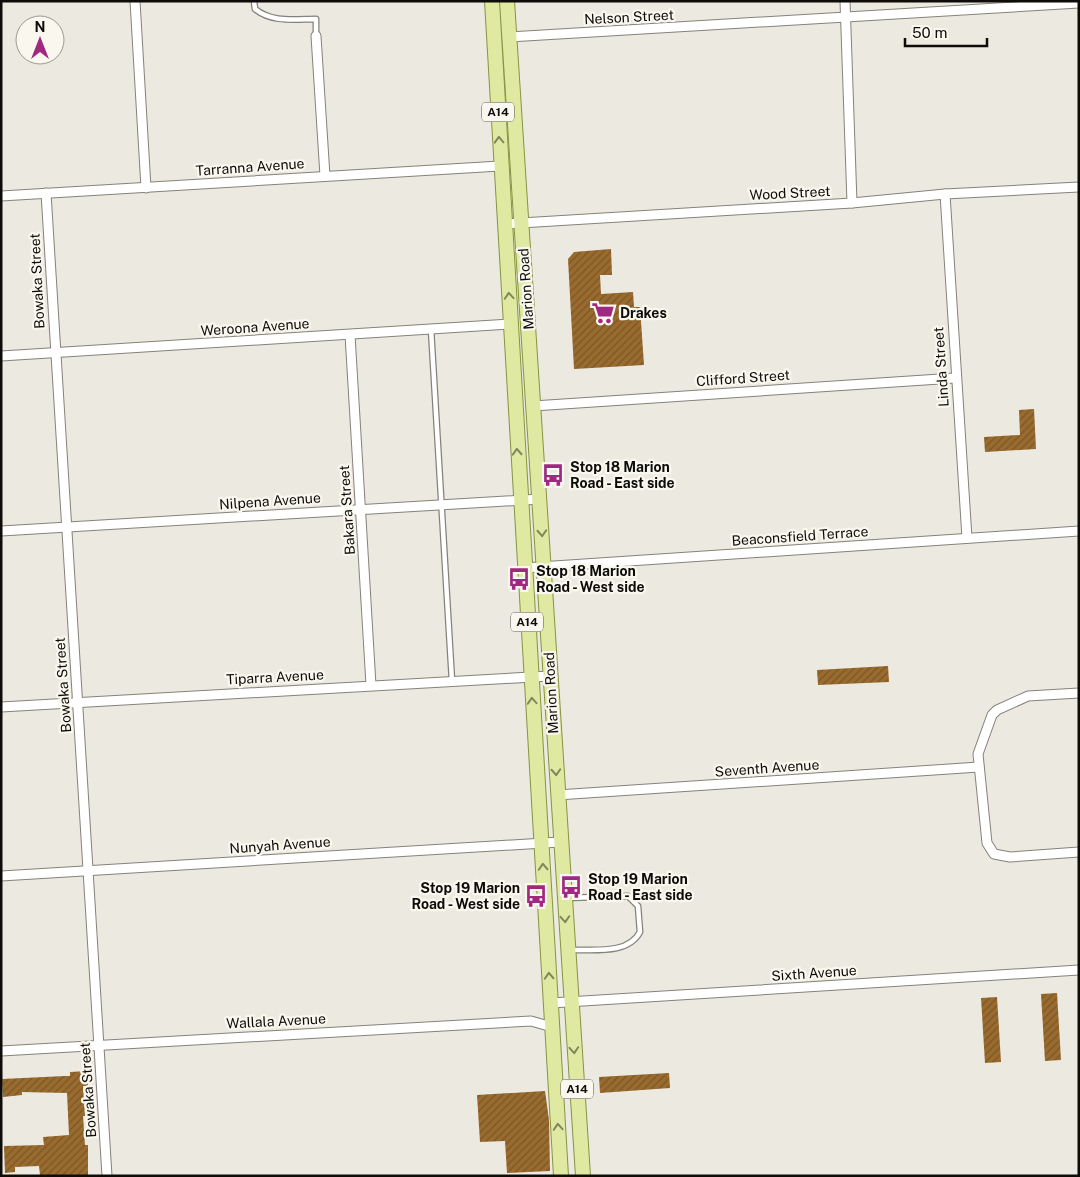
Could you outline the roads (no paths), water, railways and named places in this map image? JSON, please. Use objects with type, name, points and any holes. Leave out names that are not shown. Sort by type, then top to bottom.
[{"type":"main road","name":"Marion Road","points":[[492,1],[503,224],[511,324],[561,1176]]},
{"type":"main road","name":"Marion Road","points":[[507,1],[582,1176]]},
{"type":"main road","points":[[514,388],[521,397],[533,406]]},
{"type":"street","points":[[135,1],[146,188]]},
{"type":"street","points":[[845,1],[852,203]]},
{"type":"street","name":"Nelson Street","points":[[509,37],[846,19],[1079,3]]},
{"type":"street","points":[[316,36],[325,176]]},
{"type":"street","name":"Tarranna Avenue","points":[[1,196],[500,166]]},
{"type":"street","name":"Wood Street","points":[[503,224],[852,203],[945,194],[1079,187]]},
{"type":"street","name":"Bowaka Street","points":[[46,193],[107,1176]]},
{"type":"street","name":"Linda Street","points":[[945,194],[955,378],[967,538]]},
{"type":"street","name":"Weroona Avenue","points":[[1,356],[511,324]]},
{"type":"street","name":"Bakara Street","points":[[350,335],[371,684]]},
{"type":"street","name":"Clifford Street","points":[[533,406],[955,378]]},
{"type":"street","name":"Nilpena Avenue","points":[[1,532],[540,499]]},
{"type":"street","name":"Beaconsfield Terrace","points":[[524,568],[1079,531]]},
{"type":"street","name":"Tiparra Avenue","points":[[1,707],[371,684],[550,676]]},
{"type":"street","points":[[1079,693],[1028,696],[997,710],[992,715],[980,743],[979,767],[987,844],[994,854],[1010,857],[1079,852]]},
{"type":"street","name":"Seventh Avenue","points":[[558,795],[979,767]]},
{"type":"street","name":"Nunyah Avenue","points":[[1,876],[560,842]]},
{"type":"street","name":"Sixth Avenue","points":[[550,1003],[1079,970]]},
{"type":"street","name":"Wallala Avenue","points":[[1,1051],[531,1021],[552,1027]]},
{"type":"lane","points":[[254,1],[255,9],[262,14],[276,19],[316,19],[316,36]]},
{"type":"lane","points":[[431,329],[452,680]]},
{"type":"lane","points":[[564,898],[628,896],[638,906],[640,932],[635,940],[623,947],[567,950]]},
{"type":"place","name":"Drakes","points":[[603,313]]},
{"type":"place","name":"Stop 18 Marion Road - East side","points":[[553,475]]},
{"type":"place","name":"Stop 18 Marion Road - West side","points":[[519,579]]},
{"type":"place","name":"Stop 19 Marion Road - East side","points":[[571,887]]},
{"type":"place","name":"Stop 19 Marion Road - West side","points":[[536,896]]}]
